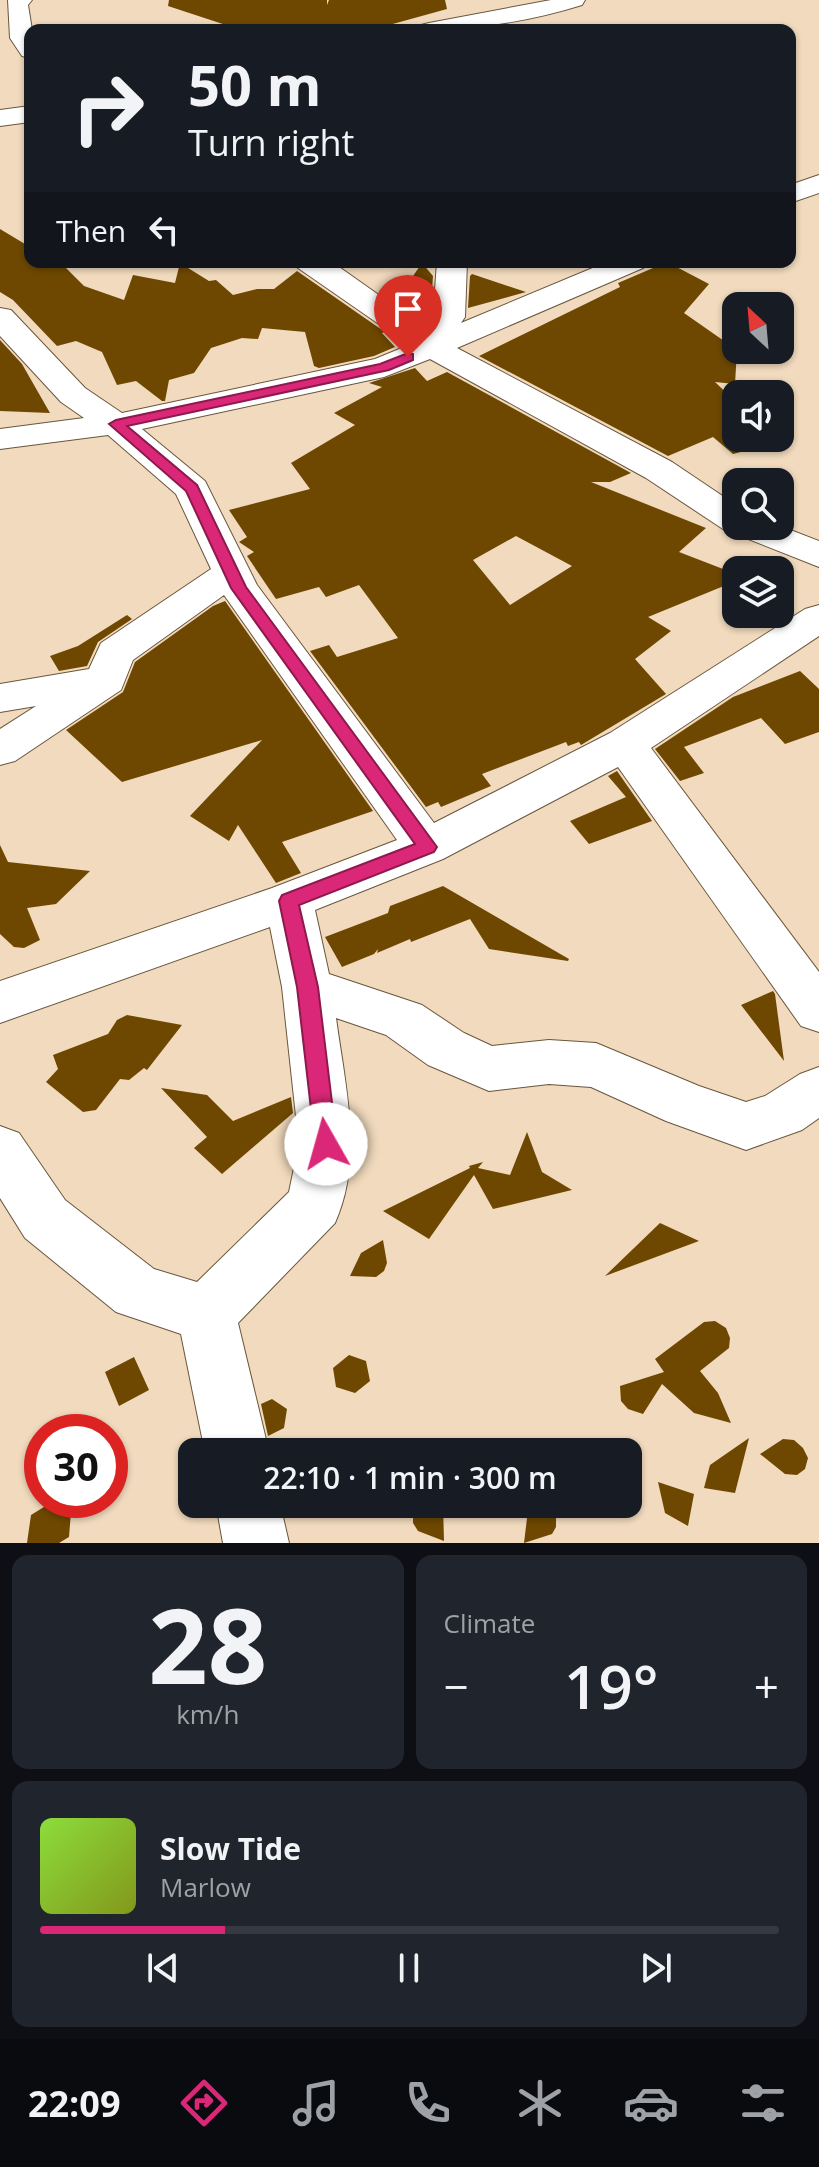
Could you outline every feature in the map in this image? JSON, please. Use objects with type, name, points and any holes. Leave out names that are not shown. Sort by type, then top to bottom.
[{"type":"street","points":[[21,0],[17,3],[24,41]]},
{"type":"street","points":[[464,24],[535,12],[571,1]]},
{"type":"street","points":[[538,24],[571,1]]},
{"type":"street","points":[[0,118],[24,115]]},
{"type":"street","points":[[796,193],[819,183]]},
{"type":"street","points":[[317,268],[432,347],[659,470],[722,512]]},
{"type":"street","points":[[432,347],[449,317],[452,268]]},
{"type":"street","points":[[0,439],[116,424],[384,367],[619,268]]},
{"type":"street","points":[[0,317],[73,395],[116,424],[192,489],[239,588],[427,847]]},
{"type":"street","points":[[782,540],[819,555]]},
{"type":"street","points":[[0,750],[106,680],[115,653],[232,572]]},
{"type":"street","points":[[0,1002],[289,901],[427,847],[625,744],[819,618]]},
{"type":"street","points":[[0,698],[106,680]]},
{"type":"street","points":[[625,744],[819,1011]]},
{"type":"street","points":[[206,1314],[315,1205],[326,1144],[307,987],[289,901]]},
{"type":"street","points":[[307,987],[404,1020],[446,1049],[489,1069],[549,1062],[596,1065],[685,1105],[746,1126],[783,1113],[819,1090]]},
{"type":"street","points":[[0,1150],[45,1219],[137,1292],[206,1314]]},
{"type":"street","points":[[206,1314],[234,1438]]},
{"type":"street","points":[[251,1518],[256,1543]]},
{"type":"building","points":[[169,0],[327,0],[327,5],[329,0],[445,0],[447,9],[393,24],[223,24],[168,6]]},
{"type":"building","points":[[0,229],[24,243],[24,268],[66,268],[84,286],[124,300],[133,275],[175,283],[179,268],[188,268],[209,281],[216,280],[233,295],[257,289],[274,289],[297,271],[385,332],[382,333],[395,347],[374,356],[319,368],[314,366],[305,332],[262,328],[258,339],[242,338],[211,348],[194,373],[169,380],[165,401],[162,401],[136,381],[117,385],[102,352],[76,341],[57,346],[13,300],[0,292]]},
{"type":"building","points":[[419,268],[426,268],[433,276],[430,316],[422,322],[395,302]]},
{"type":"building","points":[[653,268],[678,268],[709,284],[684,313],[722,340],[722,364],[736,364],[735,380],[715,382],[722,389],[722,445],[713,437],[668,456],[479,356],[620,287],[618,283]]},
{"type":"building","points":[[472,274],[526,292],[468,308]]},
{"type":"building","points":[[0,340],[22,364],[50,413],[0,411]]},
{"type":"building","points":[[415,368],[427,381],[447,372],[631,473],[610,482],[591,482],[706,528],[679,552],[722,569],[722,587],[648,617],[671,631],[635,659],[666,694],[581,745],[579,742],[568,746],[566,742],[482,774],[491,786],[441,807],[438,802],[426,807],[310,651],[329,645],[337,657],[398,638],[359,585],[326,597],[319,587],[276,599],[247,556],[254,552],[239,542],[247,537],[229,510],[310,489],[291,463],[355,425],[334,413],[382,387],[369,383]],"holes":[[[516,536],[572,566],[510,605],[473,560]]]},
{"type":"building","points":[[225,601],[373,811],[282,842],[301,873],[276,883],[238,825],[229,841],[190,816],[262,740],[122,782],[66,730],[123,692],[135,662],[213,606]]},
{"type":"building","points":[[127,615],[132,619],[98,642],[87,666],[59,671],[50,656],[78,646]]},
{"type":"building","points":[[800,671],[819,689],[819,732],[785,744],[761,718],[684,747],[704,773],[680,781],[655,749],[733,697]]},
{"type":"building","points":[[617,771],[652,821],[589,844],[570,821],[626,797],[608,776]]},
{"type":"building","points":[[0,845],[8,862],[90,871],[56,904],[27,908],[40,940],[24,948],[14,947],[0,934]]},
{"type":"building","points":[[443,886],[568,961],[489,949],[470,919],[377,953],[378,949],[374,954],[342,967],[325,937],[388,913],[390,906]]},
{"type":"building","points":[[773,991],[775,994],[784,1061],[741,1005]]},
{"type":"building","points":[[127,1015],[182,1025],[147,1070],[144,1068],[129,1080],[120,1079],[96,1110],[83,1112],[46,1082],[58,1069],[53,1055],[108,1034],[117,1020]]},
{"type":"building","points":[[161,1088],[207,1095],[233,1121],[291,1097],[293,1113],[222,1174],[194,1148],[207,1137]]},
{"type":"building","points":[[527,1132],[542,1172],[572,1190],[493,1209],[474,1175],[429,1239],[383,1211],[469,1166],[483,1162],[478,1168],[510,1175]]},
{"type":"building","points":[[660,1223],[699,1241],[605,1276]]},
{"type":"building","points":[[383,1240],[387,1263],[384,1271],[376,1277],[350,1276],[361,1253]]},
{"type":"building","points":[[715,1321],[726,1328],[730,1338],[729,1348],[700,1371],[718,1393],[731,1423],[694,1413],[662,1384],[643,1414],[628,1409],[621,1401],[620,1386],[664,1372],[655,1359],[704,1322]]},
{"type":"building","points":[[349,1355],[366,1361],[370,1381],[355,1393],[336,1387],[333,1368]]},
{"type":"building","points":[[134,1357],[149,1390],[119,1406],[105,1372]]},
{"type":"building","points":[[272,1399],[287,1409],[284,1428],[268,1436],[261,1404]]},
{"type":"building","points":[[749,1438],[735,1493],[704,1488],[710,1465]]},
{"type":"building","points":[[783,1439],[794,1440],[808,1458],[805,1469],[797,1475],[785,1474],[760,1454]]},
{"type":"building","points":[[658,1482],[694,1494],[688,1526],[665,1513]]},
{"type":"building","points":[[31,1518],[71,1518],[69,1537],[59,1543],[27,1543]]},
{"type":"building","points":[[413,1518],[443,1518],[444,1541],[418,1531]]},
{"type":"building","points":[[527,1518],[556,1518],[552,1534],[524,1543]]},
{"type":"route","points":[[326,1144],[307,987],[289,901],[427,847],[239,588],[192,489],[116,424],[384,367],[408,357]]}]
